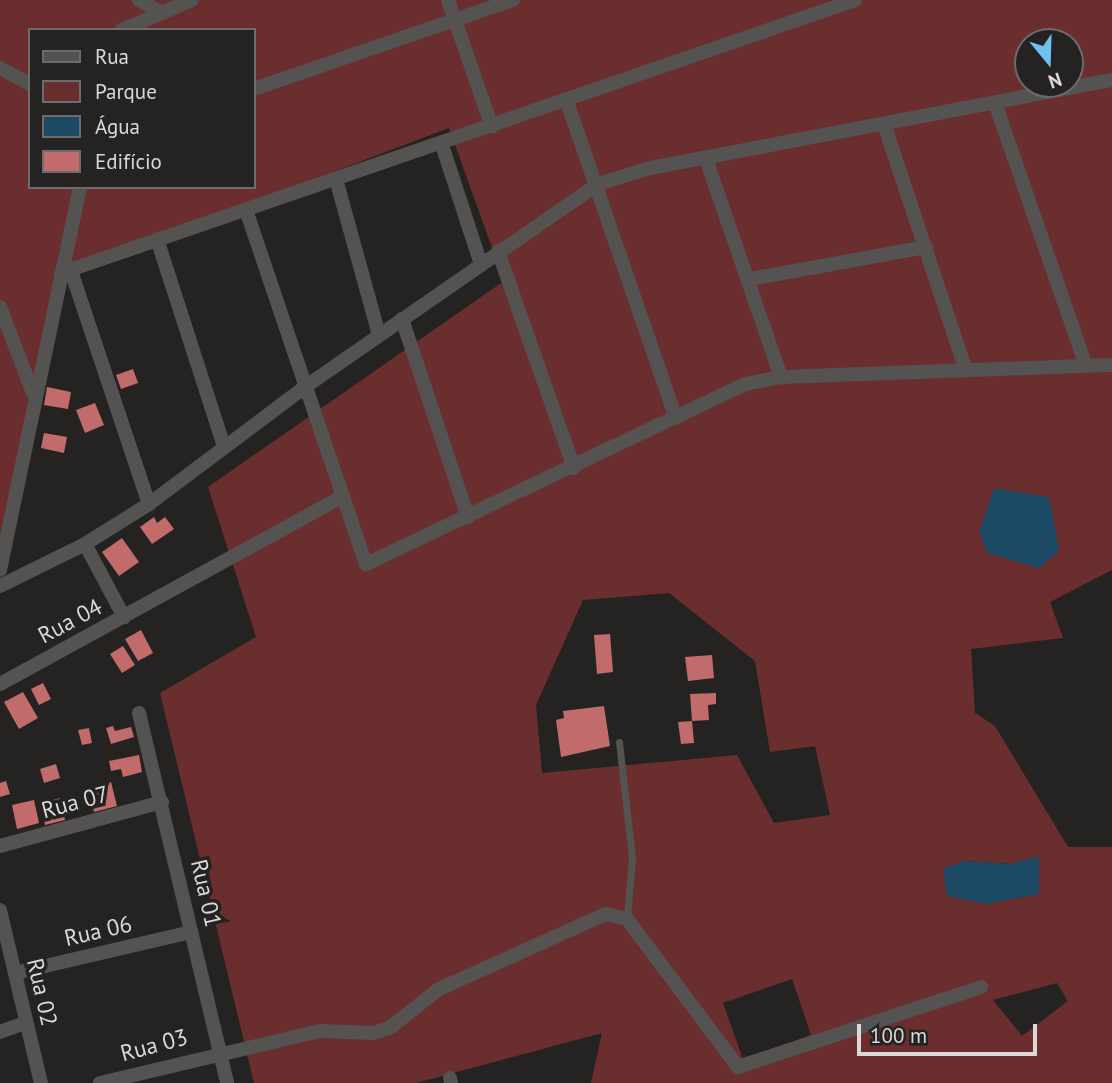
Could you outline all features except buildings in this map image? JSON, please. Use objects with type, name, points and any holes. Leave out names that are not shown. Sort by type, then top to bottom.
[{"type":"street","points":[[139,0],[161,12]]},
{"type":"street","points":[[126,28],[192,0]]},
{"type":"street","points":[[448,0],[492,127]]},
{"type":"street","points":[[256,88],[513,0]]},
{"type":"street","points":[[66,272],[157,239],[442,145],[566,99],[855,0]]},
{"type":"street","points":[[0,68],[28,83]]},
{"type":"street","points":[[0,586],[85,544],[149,504],[302,389],[598,184],[706,159],[1111,83]]},
{"type":"street","points":[[566,99],[598,184],[676,418]]},
{"type":"street","points":[[995,103],[1086,366]]},
{"type":"street","points":[[884,124],[966,371]]},
{"type":"street","points":[[442,145],[481,264]]},
{"type":"street","points":[[706,159],[750,279],[781,377]]},
{"type":"street","points":[[336,179],[379,335]]},
{"type":"street","points":[[0,570],[33,393],[66,272],[80,189]]},
{"type":"street","points":[[246,210],[302,389],[366,564],[574,468],[745,384],[781,377],[1112,365]]},
{"type":"street","points":[[157,239],[224,447]]},
{"type":"street","points":[[750,279],[926,247]]},
{"type":"street","points":[[498,251],[574,468]]},
{"type":"street","points":[[66,272],[149,504]]},
{"type":"street","points":[[0,307],[33,393]]},
{"type":"street","points":[[402,319],[468,517]]},
{"type":"street","name":"Rua 04","points":[[0,684],[340,498]]},
{"type":"street","points":[[85,544],[124,617]]},
{"type":"street","name":"Rua 01","points":[[139,713],[227,1083]]},
{"type":"street","name":"Rua 07","points":[[0,846],[162,802]]},
{"type":"street","name":"Rua 02","points":[[0,910],[41,1083]]},
{"type":"street","name":"Rua 03","points":[[100,1083],[219,1051],[320,1031],[374,1033],[391,1027],[439,989],[515,952],[606,914],[627,919]]},
{"type":"street","points":[[627,919],[738,1067],[981,987]]},
{"type":"street","name":"Rua 06","points":[[15,973],[191,932]]},
{"type":"street","points":[[0,1032],[25,1023]]},
{"type":"lane","points":[[619,742],[632,858],[627,919]]},
{"type":"green space","points":[[0,0],[1112,0],[1112,570],[1050,602],[1063,638],[971,649],[975,713],[995,726],[1068,847],[1112,847],[1112,1083],[591,1083],[602,1033],[416,1083],[254,1083],[160,693],[256,637],[208,487],[504,281],[449,128],[67,273],[0,540]],"holes":[[[669,593],[755,661],[770,752],[815,746],[830,815],[774,823],[737,755],[542,773],[536,705],[583,600]],[[1039,857],[1039,894],[986,904],[965,861],[1011,864]],[[792,979],[811,1035],[743,1059],[723,1003]],[[1057,983],[1068,1001],[1022,1036],[993,1000]]]},
{"type":"water","points":[[994,488],[1049,497],[1059,551],[1039,568],[987,553],[979,532]]},
{"type":"water","points":[[1039,856],[1039,894],[986,904],[947,896],[943,868],[965,861],[1011,864]]}]
